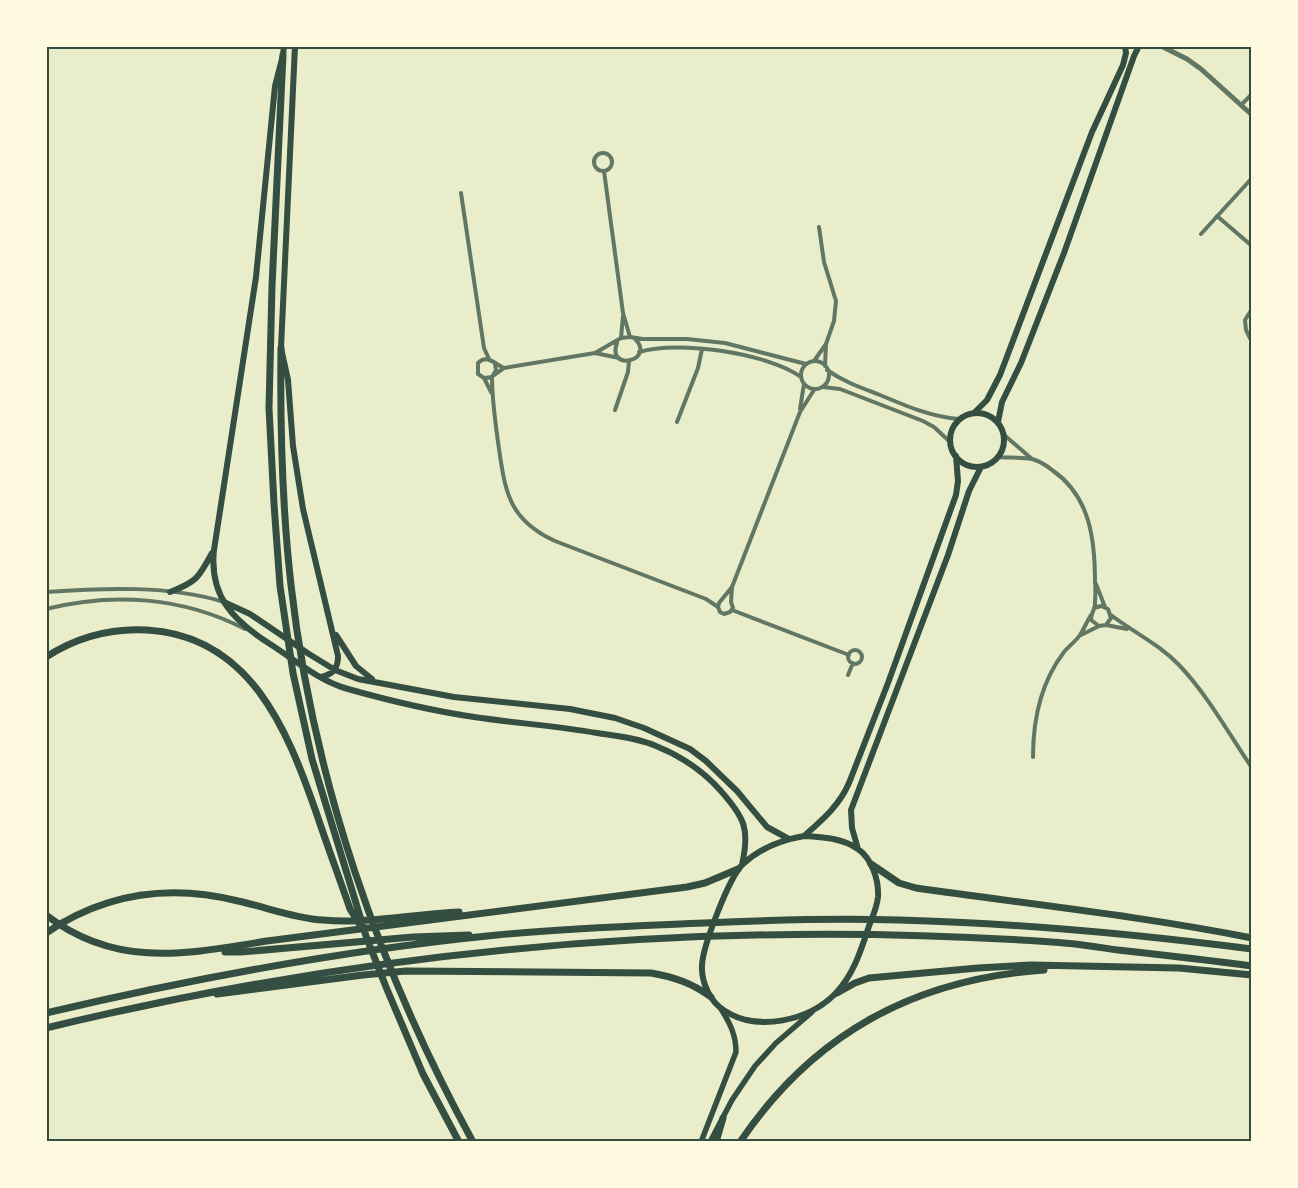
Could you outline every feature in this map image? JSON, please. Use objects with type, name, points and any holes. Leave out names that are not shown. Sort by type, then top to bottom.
[{"type":"highway","points":[[284,46],[272,286],[269,408],[280,586],[293,673],[310,752],[353,909]]},
{"type":"highway","points":[[295,46],[287,188],[280,410],[283,499],[291,586],[305,681],[328,778],[367,907],[396,984],[473,1142]]},
{"type":"highway","points":[[804,836],[834,808],[844,795],[849,783],[888,683],[956,495],[958,481],[956,456],[949,441],[951,431],[959,419],[974,413],[987,400],[1000,375],[1092,132],[1123,65],[1126,54],[1125,46]]},
{"type":"highway","points":[[956,456],[968,466],[981,467],[991,464],[998,457],[1002,448],[1003,434],[998,422],[999,408],[1022,364],[1139,46],[1130,46]]},
{"type":"highway","points":[[283,56],[275,86],[256,278],[214,550],[213,569],[216,583],[224,602],[249,631],[321,677],[349,689],[443,711],[623,737],[654,745],[682,758],[707,776],[739,814],[745,826],[747,837],[740,867],[723,895],[702,959],[703,978],[711,997],[721,1009],[741,1019],[763,1022],[792,1018],[819,1006],[855,982],[869,978],[978,968],[1094,966],[1179,968],[1252,974]]},
{"type":"highway","points":[[281,348],[288,380],[293,446],[303,510],[338,656],[335,670],[321,677]]},
{"type":"highway","points":[[974,413],[990,416],[998,422]]},
{"type":"highway","points":[[858,849],[850,818],[853,803],[948,555],[969,491],[981,467]]},
{"type":"highway","points":[[170,592],[188,585],[198,577],[214,550]]},
{"type":"highway","points":[[224,602],[250,614],[335,670],[358,679],[481,701],[570,709],[615,718],[644,728],[690,749],[706,761],[737,791],[767,828],[788,839]]},
{"type":"highway","points":[[46,657],[61,648],[85,638],[109,631],[128,629],[158,630],[201,644],[222,656],[247,676],[265,698],[288,739],[353,909],[386,987],[423,1074],[459,1142]]},
{"type":"highway","points":[[333,630],[356,666],[367,677],[384,685]]},
{"type":"highway","points":[[205,951],[267,941],[687,887],[706,883],[740,867],[765,848],[788,839],[804,836],[836,839],[858,849],[871,864],[899,883],[916,888],[1057,906],[1252,938]]},
{"type":"highway","points":[[837,993],[851,975],[858,960],[876,908],[878,896],[877,882],[871,864]]},
{"type":"highway","points":[[46,933],[83,912],[125,898],[168,892],[222,897],[292,916],[337,921],[517,908]]},
{"type":"highway","points":[[46,915],[75,933],[105,946],[153,954],[205,951],[241,952],[414,937],[497,935]]},
{"type":"highway","points":[[46,1013],[143,990],[282,964],[393,947],[497,935],[590,928],[758,921],[898,920],[1056,928],[1252,949]]},
{"type":"highway","points":[[46,1028],[148,1004],[327,971],[449,955],[592,941],[707,935],[880,934],[1054,942],[1252,966]]},
{"type":"highway","points":[[740,1142],[767,1105],[813,1058],[859,1025],[894,1006],[934,990],[977,978],[1023,971],[1094,966]]},
{"type":"highway","points":[[148,1004],[363,975],[450,971],[651,973],[686,981],[711,997]]},
{"type":"highway","points":[[716,1142],[723,1118]]},
{"type":"main road","points":[[710,1142],[743,1082],[755,1066],[787,1032],[819,1006]]},
{"type":"main road","points":[[701,1142],[736,1052],[733,1030],[721,1009]]},
{"type":"street","points":[[1162,46],[1187,59],[1218,83],[1252,115]]},
{"type":"street","points":[[1241,105],[1252,94]]},
{"type":"street","points":[[602,153],[609,156],[612,160],[611,166],[604,171],[596,168],[594,162],[597,155],[602,153]]},
{"type":"street","points":[[604,171],[623,313],[632,337],[639,345],[640,352]]},
{"type":"street","points":[[1201,234],[1252,178]]},
{"type":"street","points":[[461,193],[484,348],[489,359],[504,368]]},
{"type":"street","points":[[1217,216],[1252,246]]},
{"type":"street","points":[[484,378],[493,376],[504,368],[595,353],[619,340],[632,337],[687,339],[725,343],[806,364],[814,361],[826,344],[835,316],[836,301],[824,262],[819,227]]},
{"type":"street","points":[[1252,309],[1245,320],[1246,330],[1252,342]]},
{"type":"street","points":[[619,358],[615,349],[619,340],[623,313]]},
{"type":"street","points":[[823,387],[827,380],[826,344]]},
{"type":"street","points":[[482,360],[484,348]]},
{"type":"street","points":[[595,353],[629,361],[640,352],[658,348],[702,349],[750,357],[793,371],[801,377],[804,384],[800,412]]},
{"type":"street","points":[[677,422],[698,368],[702,349]]},
{"type":"street","points":[[489,359],[478,363],[477,370],[480,376],[484,378],[492,395]]},
{"type":"street","points":[[615,410],[628,372],[629,361]]},
{"type":"street","points":[[814,361],[822,363],[843,381],[937,416],[959,419]]},
{"type":"street","points":[[495,364],[496,370],[493,376],[492,395],[506,490],[514,508],[528,524],[544,536],[555,541],[706,599],[718,607],[720,612],[724,614],[728,614],[732,610],[732,587]]},
{"type":"street","points":[[801,377],[806,364]]},
{"type":"street","points":[[804,384],[814,390]]},
{"type":"street","points":[[718,607],[732,587],[800,412],[814,390],[823,387],[840,389],[923,421],[934,427],[949,441]]},
{"type":"street","points":[[1003,434],[1032,459]]},
{"type":"street","points":[[998,457],[1032,459],[1045,464],[1062,477],[1076,492],[1084,506],[1090,530],[1096,582],[1094,608],[1079,636],[1063,654],[1042,695],[1033,734],[1033,757]]},
{"type":"street","points":[[1096,582],[1105,607],[1111,615],[1129,629],[1151,642],[1178,664],[1194,682],[1252,768]]},
{"type":"street","points":[[46,592],[83,589],[170,592],[204,596],[224,602]]},
{"type":"street","points":[[706,599],[728,599],[732,602]]},
{"type":"street","points":[[46,609],[86,601],[140,600],[193,608],[219,616],[249,631]]},
{"type":"street","points":[[1094,608],[1105,607]]},
{"type":"street","points":[[732,610],[849,655]]},
{"type":"street","points":[[1091,615],[1093,623],[1099,626]]},
{"type":"street","points":[[1106,625],[1111,615]]},
{"type":"street","points":[[1079,636],[1099,626],[1106,625],[1129,629]]},
{"type":"street","points":[[849,655],[852,651],[856,650],[862,654],[861,661],[853,663]]},
{"type":"street","points":[[849,655],[853,663]]},
{"type":"street","points":[[848,675],[853,663]]}]
